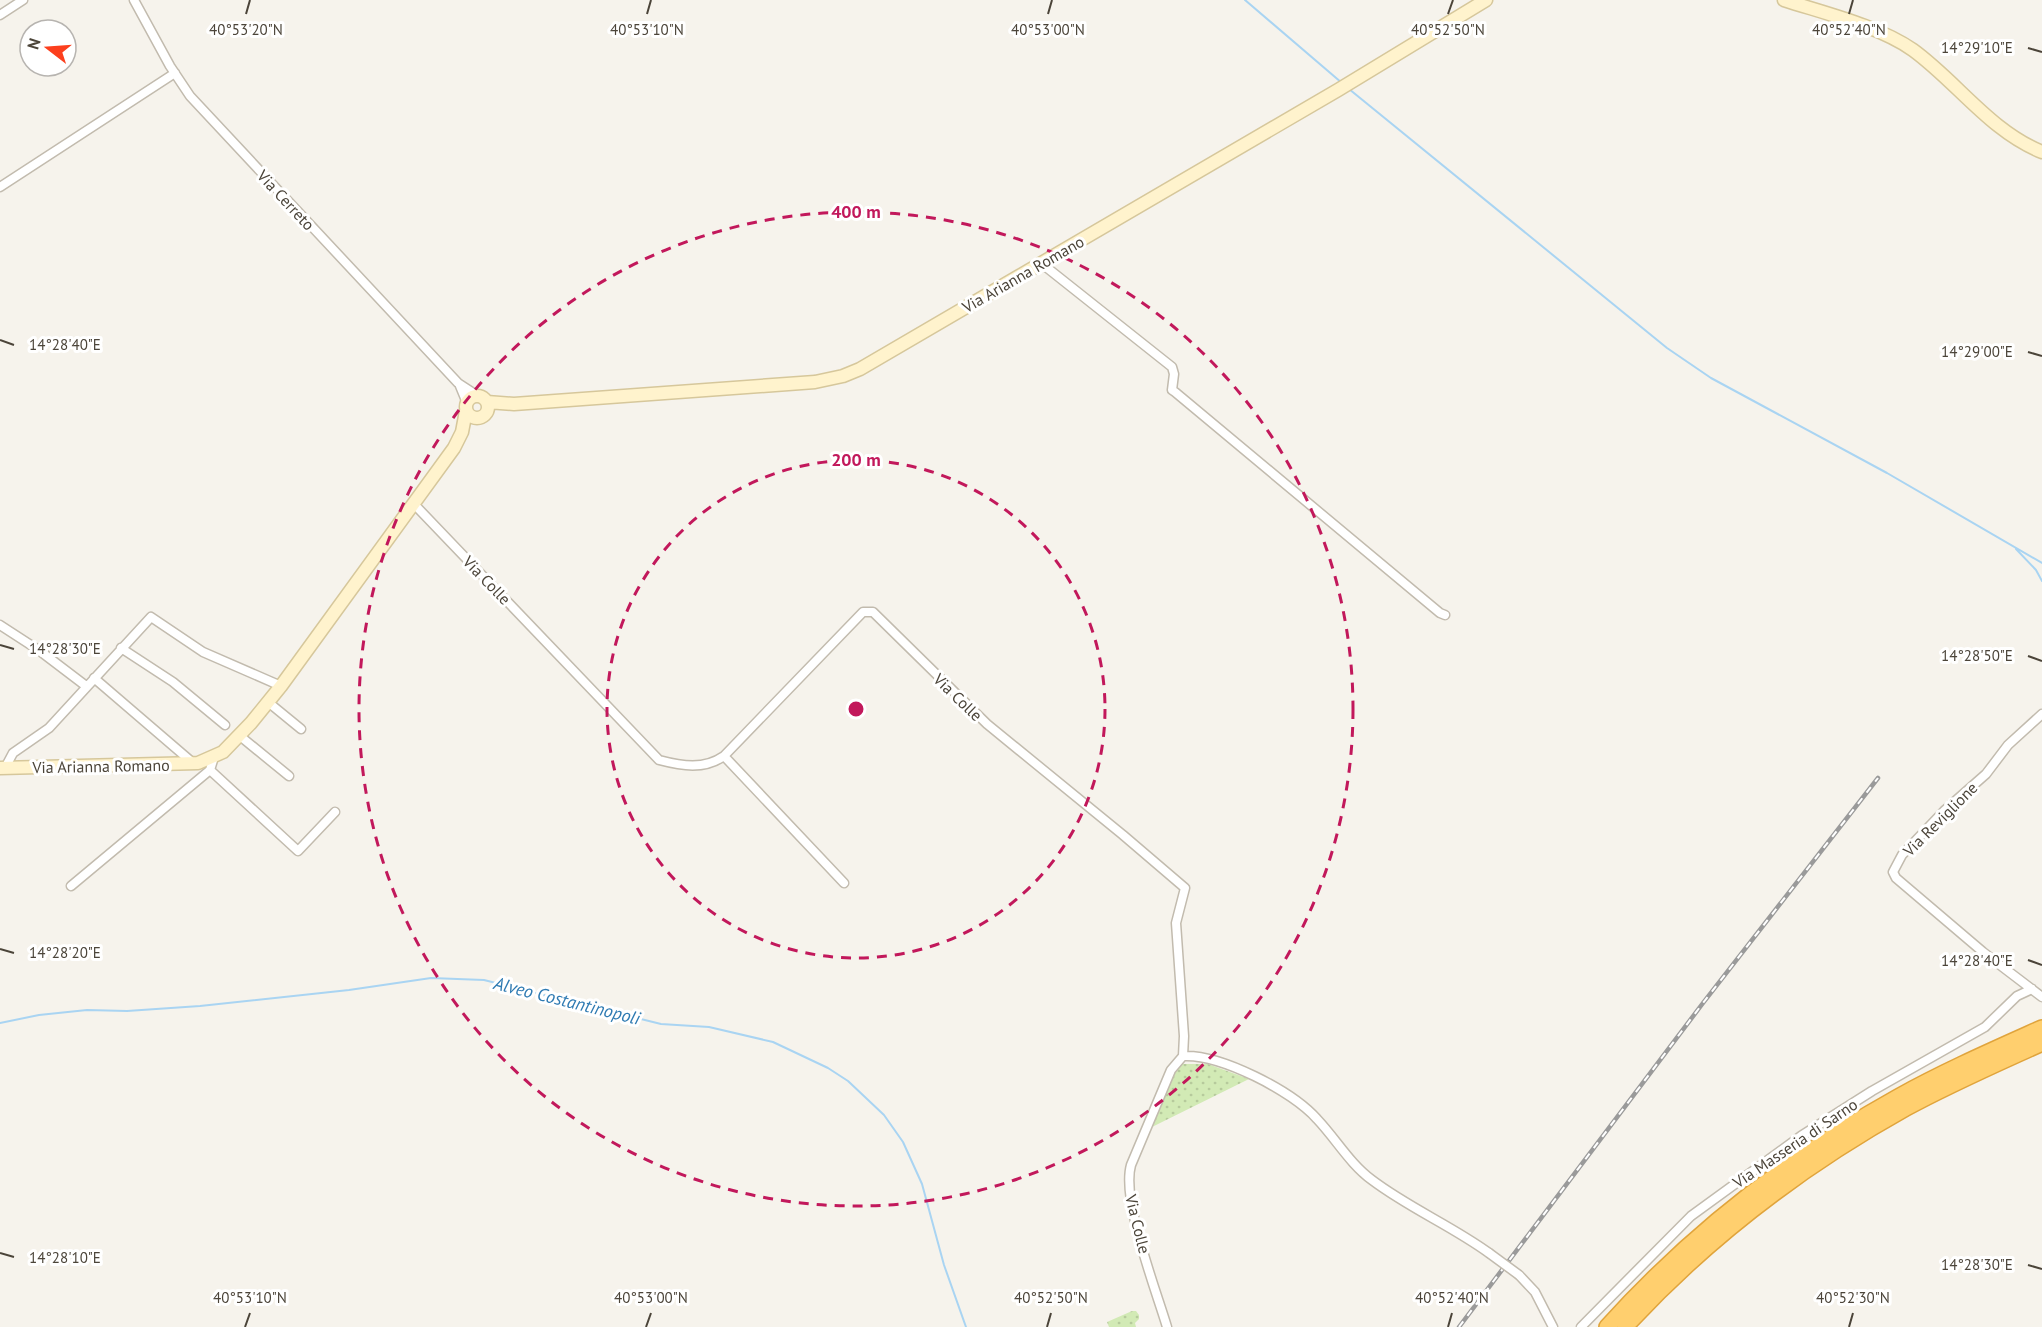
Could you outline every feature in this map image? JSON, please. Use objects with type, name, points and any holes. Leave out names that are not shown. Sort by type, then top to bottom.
[{"type":"highway","points":[[1607,1327],[1633,1298],[1682,1252],[1732,1209],[1806,1153],[1908,1092],[2042,1028]]},
{"type":"highway","points":[[1625,1327],[1692,1261],[1743,1217],[1816,1163],[1906,1108],[2042,1043]]},
{"type":"street","points":[[0,15],[23,0]]},
{"type":"street","name":"Via Cerreto","points":[[134,0],[190,96],[458,383],[483,399]]},
{"type":"street","name":"Via Arianna Romano","points":[[3,768],[193,763],[214,757],[240,736],[281,686],[459,440],[482,417],[494,410],[514,404],[815,382],[843,376],[860,369],[1338,90],[1486,0]]},
{"type":"street","points":[[1784,0],[1856,24],[1904,44],[1935,68],[2015,140],[2042,152]]},
{"type":"street","points":[[0,187],[175,73]]},
{"type":"street","points":[[1041,263],[1172,367],[1174,374],[1172,390],[1437,611],[1445,615]]},
{"type":"street","name":"Via Cerreto","points":[[458,383],[466,407]]},
{"type":"street","points":[[471,398],[483,399],[489,409],[482,417],[471,417],[466,407],[471,398]]},
{"type":"street","name":"Via Arianna Romano","points":[[483,399],[514,404]]},
{"type":"street","name":"Via Arianna Romano","points":[[459,440],[465,422],[466,407]]},
{"type":"street","name":"Via Colle","points":[[413,503],[659,760],[697,766],[714,763],[724,756],[863,612],[873,612],[987,724],[1185,888],[1176,923],[1184,1036],[1183,1056],[1171,1070],[1128,1176],[1132,1208],[1167,1327]]},
{"type":"street","name":"Via Arianna Romano","points":[[3,768],[13,753],[49,728],[151,617],[203,652],[281,686]]},
{"type":"street","points":[[0,625],[40,651],[86,686]]},
{"type":"street","points":[[121,648],[173,682],[225,725]]},
{"type":"street","points":[[94,678],[193,763]]},
{"type":"street","points":[[268,702],[301,729]]},
{"type":"street","name":"Via Reviglione","points":[[2032,989],[1983,952],[1896,878],[1893,872],[1902,855],[1944,811],[1986,774],[2008,745],[2042,714]]},
{"type":"street","points":[[240,736],[289,776]]},
{"type":"street","points":[[724,756],[844,883]]},
{"type":"street","points":[[71,886],[210,770],[214,757]]},
{"type":"street","points":[[210,770],[298,852],[335,812]]},
{"type":"street","points":[[2032,989],[2042,997]]},
{"type":"street","name":"Via Masseria di Sarno","points":[[1581,1327],[1691,1216],[1801,1136],[1872,1091],[1985,1027],[2017,996],[2032,989]]},
{"type":"street","points":[[1183,1056],[1199,1057],[1231,1067],[1291,1096],[1318,1120],[1370,1179],[1459,1232],[1519,1275],[1535,1292],[1553,1327]]},
{"type":"green space","points":[[1182,1064],[1208,1064],[1249,1079],[1152,1127],[1173,1076]]},
{"type":"green space","points":[[1136,1311],[1139,1315],[1135,1323],[1136,1327],[1109,1327],[1107,1322]]},
{"type":"waterway","points":[[1245,0],[1342,83]]},
{"type":"waterway","points":[[1349,89],[1667,348],[1711,378],[1887,473],[2042,563]]},
{"type":"waterway","points":[[2016,549],[2036,570],[2042,581]]},
{"type":"waterway","name":"Alveo Costantinopoli","points":[[0,1023],[39,1015],[87,1010],[127,1011],[200,1006],[349,990],[431,978],[484,980],[661,1024],[709,1027],[773,1042],[828,1068],[848,1081],[884,1115],[903,1142],[922,1184],[944,1265],[966,1327]]},
{"type":"railway","points":[[1459,1327],[1703,1003],[1878,778]]}]
